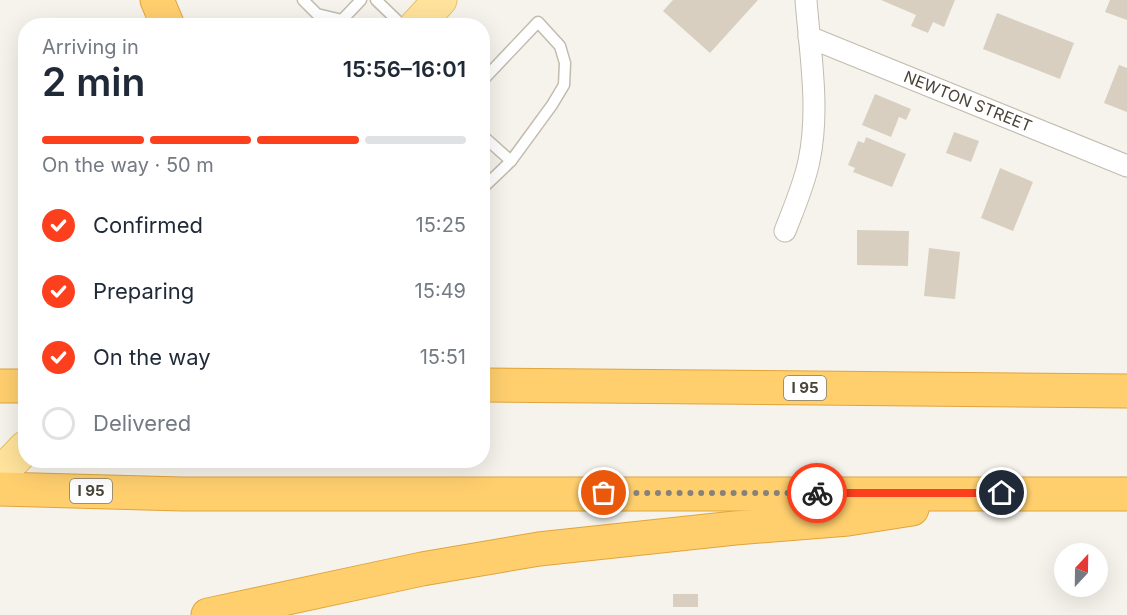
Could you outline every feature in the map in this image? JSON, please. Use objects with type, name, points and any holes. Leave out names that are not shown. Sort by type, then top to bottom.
[{"type":"highway","points":[[157,0],[165,18]]},
{"type":"highway","name":"I 95","points":[[490,385],[1127,391]]},
{"type":"highway","points":[[0,386],[18,386]]},
{"type":"highway","name":"I 95","points":[[0,489],[182,494],[1127,494]]},
{"type":"highway","points":[[208,615],[422,569],[539,549],[702,531],[848,519],[1002,493]]},
{"type":"main road","points":[[423,18],[440,0]]},
{"type":"main road","points":[[0,474],[18,455]]},
{"type":"street","points":[[785,231],[806,176],[812,144],[813,106],[806,0]]},
{"type":"street","name":"NEWTON STREET","points":[[808,37],[1127,166]]},
{"type":"lane","points":[[303,0],[317,14],[334,18]]},
{"type":"lane","points":[[344,18],[361,0]]},
{"type":"lane","points":[[376,0],[395,18]]},
{"type":"lane","points":[[490,72],[537,22],[560,46],[565,63],[564,85],[552,105],[511,161],[490,180]]},
{"type":"lane","points":[[490,142],[511,161]]},
{"type":"building","points":[[673,0],[758,0],[710,53],[663,11]]},
{"type":"building","points":[[881,0],[955,0],[944,27],[933,22],[928,33],[911,26],[916,15]]},
{"type":"building","points":[[1110,0],[1127,0],[1127,20],[1105,12]]},
{"type":"building","points":[[997,13],[1074,43],[1060,79],[983,49]]},
{"type":"building","points":[[1119,65],[1127,68],[1127,112],[1104,103]]},
{"type":"building","points":[[875,94],[911,109],[906,120],[899,117],[891,137],[862,125]]},
{"type":"building","points":[[954,132],[979,141],[971,162],[946,153]]},
{"type":"building","points":[[866,137],[906,154],[892,187],[853,172],[855,168],[848,165],[858,141],[864,143]]},
{"type":"building","points":[[1000,168],[1033,182],[1013,231],[981,218]]},
{"type":"building","points":[[857,230],[909,231],[908,266],[857,265]]},
{"type":"building","points":[[929,248],[960,252],[955,299],[924,296]]},
{"type":"building","points":[[673,594],[698,594],[698,607],[673,607]]},
{"type":"way so far","points":[[604,493],[817,493]]},
{"type":"route","points":[[817,493],[1002,493]]}]
